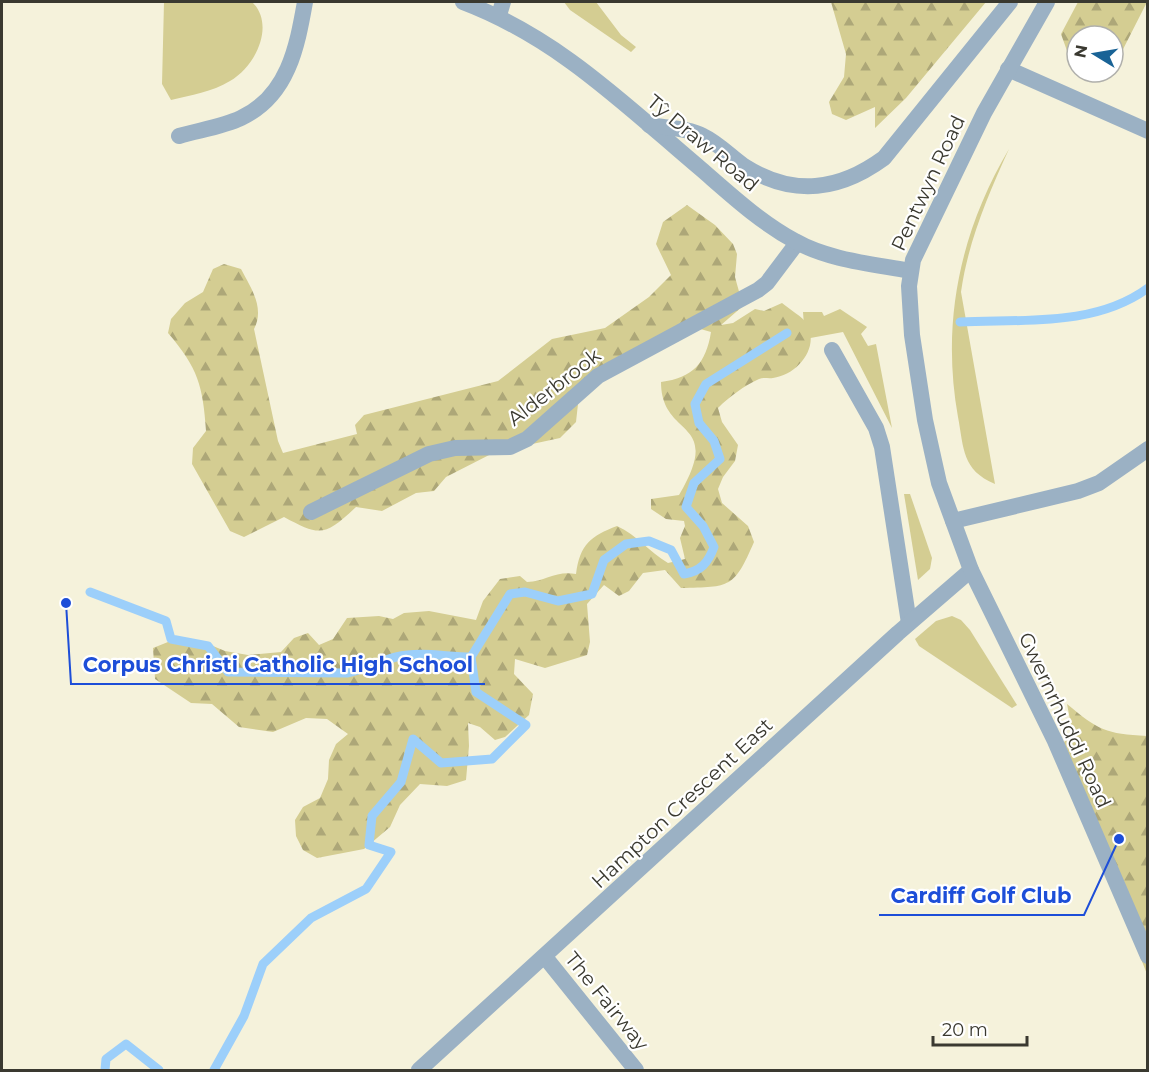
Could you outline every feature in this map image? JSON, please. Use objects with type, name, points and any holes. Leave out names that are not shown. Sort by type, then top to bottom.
[{"type":"street","points":[[179,136],[242,118],[274,92],[286,74],[296,50],[305,2]]},
{"type":"street","name":"Tŷ Draw Road","points":[[463,2],[501,8],[590,74],[736,200],[797,243],[848,258],[910,271]]},
{"type":"street","points":[[648,125],[702,135],[745,166],[775,183],[806,187],[843,181],[871,168],[884,158],[1010,2]]},
{"type":"street","name":"Pentwyn Road","points":[[971,570],[939,483],[924,420],[911,326],[910,271],[984,113],[1047,2]]},
{"type":"street","points":[[1008,69],[1148,131]]},
{"type":"street","name":"Alderbrook","points":[[311,512],[429,454],[455,448],[510,447],[527,439],[598,376],[758,290],[767,283],[797,243]]},
{"type":"street","points":[[832,350],[876,428],[882,447],[909,623]]},
{"type":"street","points":[[953,521],[1078,491],[1099,483],[1148,449]]},
{"type":"street","name":"Hampton Crescent East","points":[[420,1069],[909,623],[971,570]]},
{"type":"street","name":"Gwernrhuddi Road","points":[[971,570],[1054,741],[1148,956]]},
{"type":"street","name":"The Fairway","points":[[545,957],[636,1071]]},
{"type":"green space","points":[[164,2],[252,2],[259,11],[262,22],[262,33],[254,56],[239,75],[223,85],[171,100],[162,84]]},
{"type":"green space","points":[[564,2],[596,2],[621,35],[636,47],[631,52],[570,10]]},
{"type":"green space","points":[[831,2],[986,2],[906,98],[875,128],[875,107],[846,120],[832,114],[829,102],[844,77],[846,54]]},
{"type":"green space","points":[[1078,2],[1147,2],[1125,45],[1125,24],[1066,24]]},
{"type":"green space","points":[[1065,26],[1065,45],[1061,34]]},
{"type":"green space","points":[[1009,149],[986,201],[964,273],[961,292],[995,484],[976,472],[966,457],[953,382],[952,347],[959,278],[967,245],[992,180]]},
{"type":"green space","points":[[687,205],[715,225],[733,244],[737,254],[735,277],[743,306],[721,325],[733,323],[755,309],[764,311],[782,303],[805,321],[810,333],[811,342],[808,351],[798,366],[782,376],[761,378],[753,382],[727,399],[718,408],[722,422],[738,445],[735,461],[723,477],[718,489],[722,503],[748,526],[754,542],[741,568],[729,582],[711,587],[681,588],[665,570],[643,573],[629,591],[619,596],[604,585],[587,604],[590,642],[587,655],[545,668],[515,659],[514,674],[533,694],[529,715],[505,737],[495,740],[480,727],[468,723],[469,746],[466,780],[447,786],[420,784],[400,805],[390,827],[364,849],[317,858],[303,850],[296,836],[295,820],[303,807],[320,798],[328,779],[329,760],[336,744],[348,734],[327,719],[306,718],[273,732],[239,727],[212,704],[191,703],[155,679],[153,648],[168,642],[201,641],[225,651],[248,655],[281,652],[294,638],[308,633],[319,645],[333,639],[347,618],[379,616],[393,619],[404,613],[429,611],[476,620],[483,601],[500,579],[520,576],[527,582],[563,573],[576,574],[580,555],[588,542],[617,526],[668,563],[685,559],[680,538],[685,526],[684,521],[666,519],[651,509],[651,499],[679,495],[696,453],[694,440],[670,413],[664,400],[661,382],[682,377],[696,367],[706,352],[711,332],[697,328],[580,386],[576,422],[560,438],[495,452],[446,477],[434,491],[416,493],[382,511],[356,507],[329,528],[315,530],[306,528],[284,517],[244,537],[230,531],[192,464],[193,448],[206,431],[203,402],[201,389],[192,368],[168,333],[171,319],[185,303],[203,292],[213,269],[224,264],[241,269],[257,306],[257,321],[254,329],[278,441],[283,453],[357,434],[355,425],[364,415],[498,381],[552,339],[605,328],[649,297],[671,275],[656,244],[663,222]]},
{"type":"green space","points":[[840,309],[867,327],[861,334],[868,346],[876,344],[892,428],[843,332],[805,339],[803,312],[822,312],[824,316]]},
{"type":"green space","points":[[904,494],[910,494],[932,558],[930,569],[918,580]]},
{"type":"green space","points":[[952,616],[961,620],[970,630],[1017,705],[1012,708],[919,646],[915,639],[936,621]]},
{"type":"green space","points":[[1067,704],[1103,729],[1122,734],[1147,736],[1147,974],[1114,891],[1063,744],[1072,730]]},
{"type":"waterway","points":[[960,322],[1033,320],[1082,315],[1127,301],[1148,288]]},
{"type":"waterway","points":[[214,1070],[244,1016],[263,964],[311,918],[366,889],[391,852],[369,845],[372,816],[401,782],[413,739],[441,763],[492,759],[526,725],[476,692],[471,657],[510,594],[525,592],[558,601],[592,594],[604,560],[626,544],[649,541],[671,550],[684,574],[695,571],[706,562],[714,547],[703,526],[686,507],[694,483],[720,459],[714,441],[699,423],[695,404],[706,384],[787,333]]},
{"type":"waterway","points":[[90,592],[166,621],[171,639],[208,646],[228,672],[347,673],[405,655],[471,657]]},
{"type":"waterway","points":[[105,1070],[106,1059],[126,1044],[159,1070]]},
{"type":"place","name":"Corpus Christi Catholic High School","points":[[66,603]]},
{"type":"place","name":"Cardiff Golf Club","points":[[1119,839]]}]
